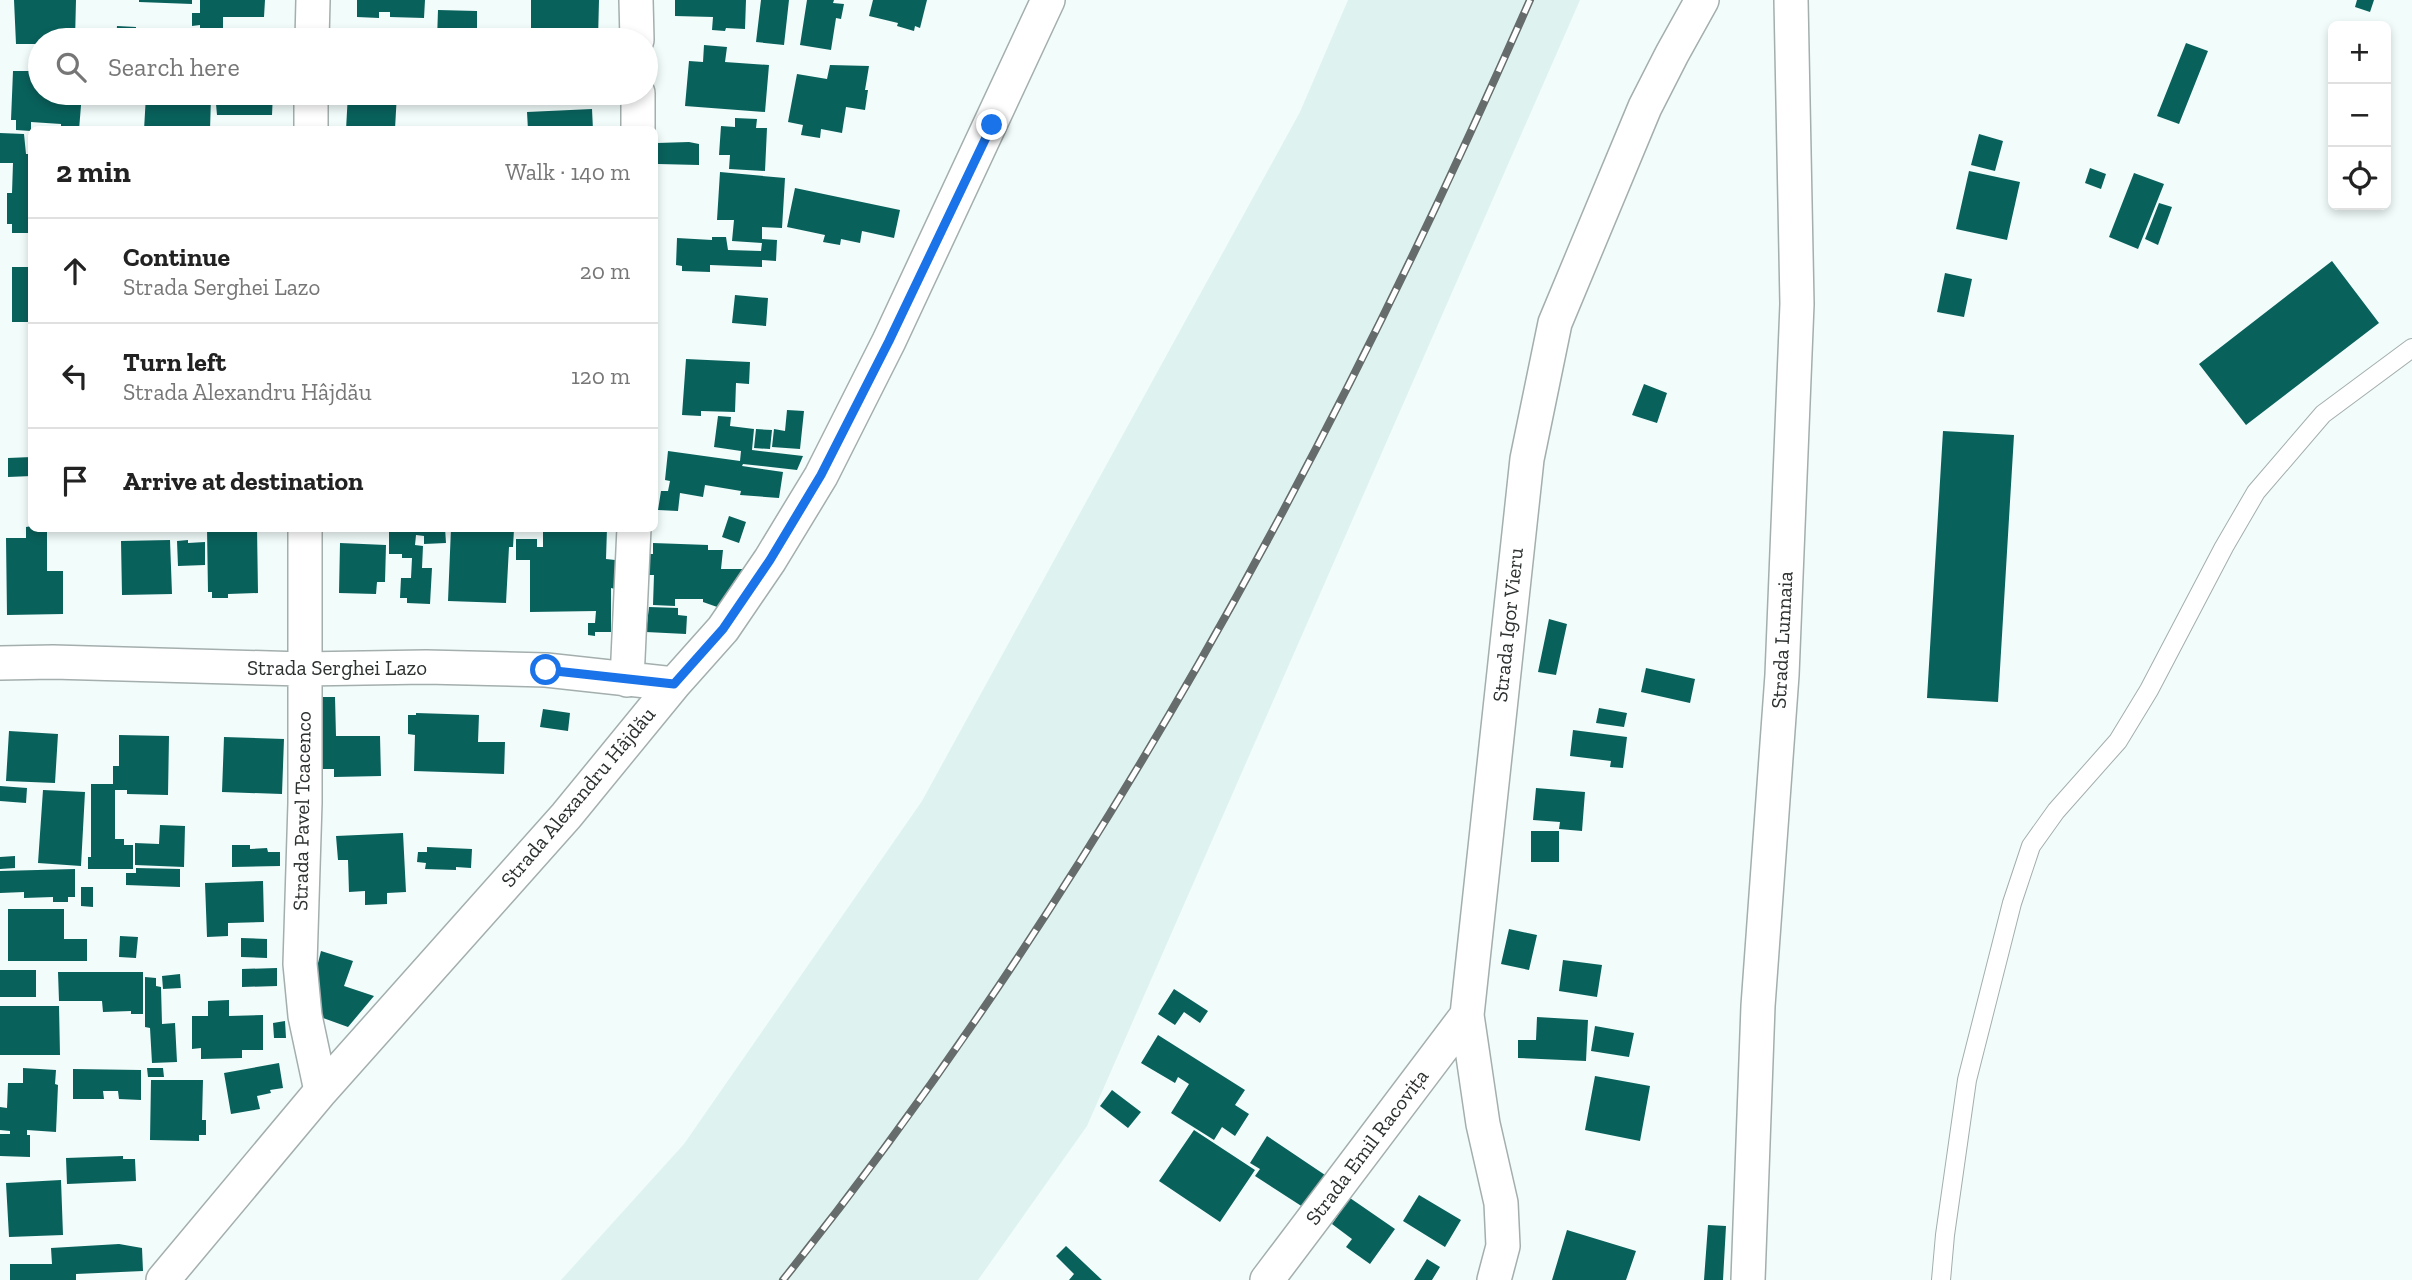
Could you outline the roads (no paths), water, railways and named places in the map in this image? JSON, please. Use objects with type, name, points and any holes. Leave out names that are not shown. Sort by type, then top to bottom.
[{"type":"street","points":[[312,28],[313,0]]},
{"type":"street","points":[[636,0],[637,28]]},
{"type":"street","name":"Strada Alexandru Hâjdău","points":[[163,1280],[321,1091],[566,816],[674,684],[723,629],[770,560],[821,475],[889,341],[1048,0]]},
{"type":"street","name":"Strada Igor Vieru","points":[[1494,1280],[1503,1246],[1501,1203],[1483,1124],[1467,1014],[1521,497],[1555,323],[1645,107],[1702,0]]},
{"type":"street","name":"Strada Lunnaia","points":[[1748,1280],[1758,1006],[1782,674],[1797,304],[1791,0]]},
{"type":"street","points":[[311,105],[311,126]]},
{"type":"street","points":[[638,105],[638,126]]},
{"type":"street","name":"Strada Pavel Tcacenco","points":[[305,532],[304,803],[300,964],[305,1016],[321,1091]]},
{"type":"street","points":[[627,680],[634,532]]},
{"type":"street","name":"Strada Serghei Lazo","points":[[0,663],[303,669],[426,667],[546,670],[674,684]]},
{"type":"street","name":"Strada Emil Racovița","points":[[1267,1280],[1467,1014]]},
{"type":"lane","points":[[1941,1280],[1967,1080],[2012,903],[2031,846],[2056,811],[2118,741],[2149,690],[2256,492],[2323,414],[2412,348]]},
{"type":"railway","points":[[783,1280],[896,1132],[1003,980],[1103,824],[1198,665],[1288,502],[1373,337],[1530,0]]}]
